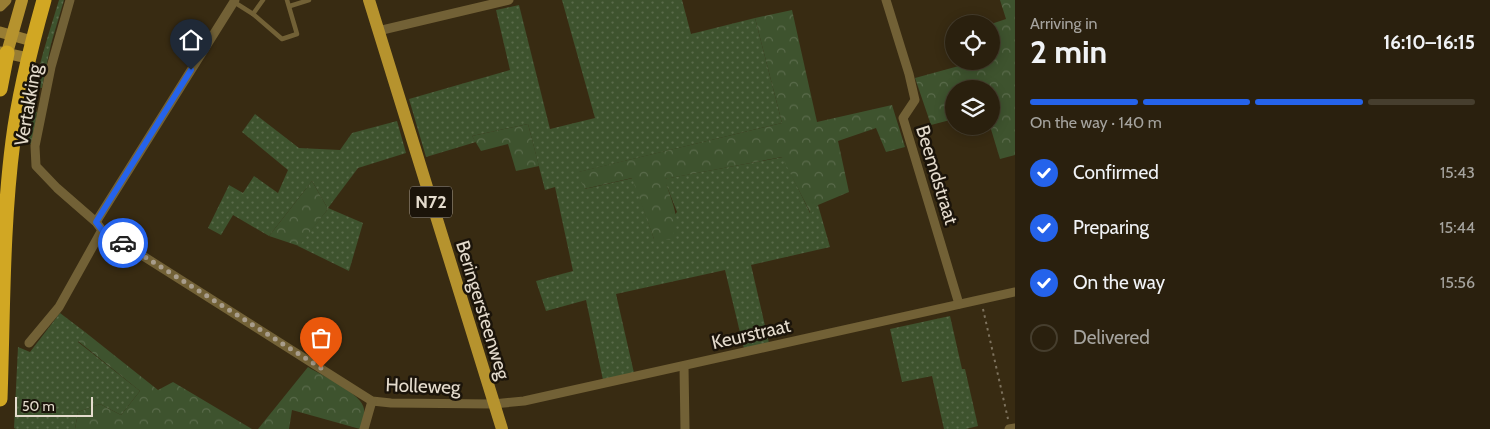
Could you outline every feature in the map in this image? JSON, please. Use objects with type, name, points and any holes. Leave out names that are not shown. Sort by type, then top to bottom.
[{"type":"highway","points":[[0,399],[7,206],[12,140],[28,58],[44,0]]},
{"type":"highway","points":[[0,89],[4,52]]},
{"type":"main road","points":[[4,52],[6,34],[22,0]]},
{"type":"main road","name":"Beringersteenweg","points":[[369,0],[502,429]]},
{"type":"street","points":[[0,6],[6,0]]},
{"type":"street","name":"Vertakking","points":[[70,0],[51,67],[35,146],[36,166],[99,226]]},
{"type":"street","points":[[378,31],[509,0]]},
{"type":"street","name":"Beemdstraat","points":[[886,0],[915,100],[903,118],[959,304]]},
{"type":"street","points":[[29,343],[59,307],[99,226],[234,1]]},
{"type":"street","points":[[6,34],[32,41]]},
{"type":"street","points":[[4,52],[28,58]]},
{"type":"street","name":"Holleweg","points":[[99,226],[372,401],[391,403],[493,404]]},
{"type":"street","name":"Keurstraat","points":[[493,404],[524,400],[684,366],[1015,292]]},
{"type":"street","points":[[684,366],[685,429]]},
{"type":"street","points":[[364,429],[372,401]]},
{"type":"street","points":[[1009,429],[1015,428]]},
{"type":"lane","points":[[253,14],[263,0]]},
{"type":"lane","points":[[234,1],[253,14],[282,39],[297,34],[287,0]]},
{"type":"lane","points":[[290,6],[309,0]]},
{"type":"path","points":[[980,299],[1009,429]]},
{"type":"green space","points":[[59,0],[64,0],[51,44],[42,88],[35,87],[43,54]]},
{"type":"green space","points":[[562,0],[682,0],[691,34],[755,18],[782,123],[579,172],[585,189],[633,178],[654,239],[677,212],[664,179],[783,157],[810,213],[818,205],[830,247],[751,265],[769,343],[744,349],[725,270],[616,294],[634,373],[603,380],[586,300],[546,311],[536,281],[573,271],[555,187],[545,190],[528,124],[472,136],[476,142],[426,157],[409,99],[510,70],[496,10],[519,5],[550,129],[595,118]]},
{"type":"green space","points":[[1000,0],[1015,0],[1015,155],[1000,159],[993,135],[1000,135],[1000,80],[945,80],[945,121],[931,125],[915,78],[945,70],[1000,70],[1000,21],[1006,19]]},
{"type":"green space","points":[[792,10],[817,122],[892,105],[905,147],[886,152],[876,128],[838,141],[849,192],[818,205],[811,214],[782,157],[665,179],[676,217],[676,225],[670,240],[654,239],[632,178],[584,189],[578,172],[782,123],[755,18]]},
{"type":"green space","points":[[30,110],[37,112],[32,144],[25,143]]},
{"type":"green space","points":[[255,114],[299,148],[340,150],[352,133],[397,121],[406,153],[358,168],[328,208],[363,223],[349,271],[298,246],[328,209],[312,181],[269,236],[233,215],[221,235],[208,228],[229,185],[243,193],[254,176],[278,193],[288,170],[242,132]]},
{"type":"green space","points":[[528,124],[539,166],[516,171],[508,144],[481,151],[472,136]]},
{"type":"green space","points":[[312,181],[328,209],[299,246],[269,236]]},
{"type":"green space","points":[[60,313],[85,332],[78,342],[140,391],[121,415],[100,404],[78,412],[75,429],[16,429],[14,428],[18,347],[30,352]]},
{"type":"green space","points":[[950,316],[978,426],[966,429],[944,429],[932,376],[902,382],[890,329]]},
{"type":"green space","points":[[85,332],[158,390],[173,382],[252,429],[75,429],[78,412],[100,404],[121,415],[140,391],[78,341]]},
{"type":"green space","points":[[308,367],[357,397],[364,409],[360,429],[292,410],[289,429],[258,429]]},
{"type":"way so far","points":[[123,243],[321,368]]},
{"type":"route","points":[[123,243],[102,230],[96,222],[191,70]]}]
